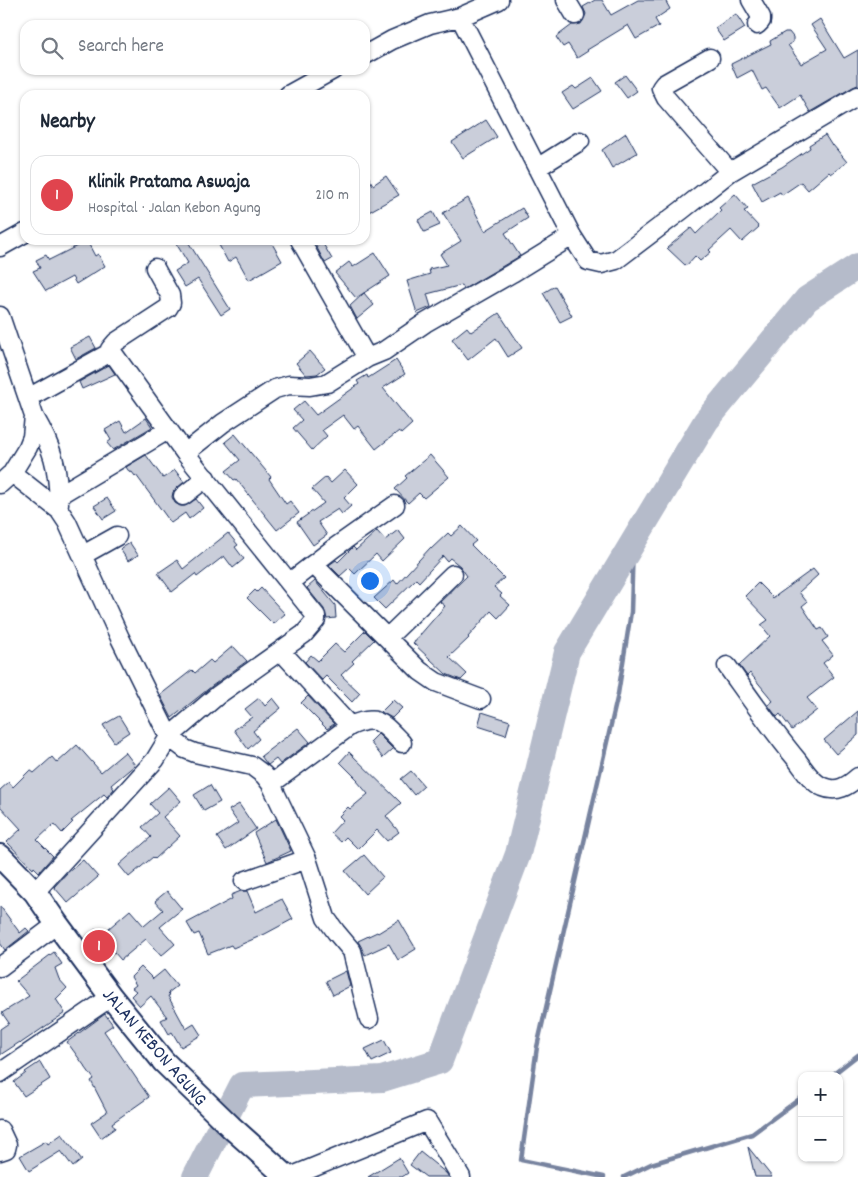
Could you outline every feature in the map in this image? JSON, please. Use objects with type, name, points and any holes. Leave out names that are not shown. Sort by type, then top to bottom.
[{"type":"main road","name":"JALAN KEBON AGUNG","points":[[0,856],[35,892],[111,997],[164,1062],[231,1128],[288,1177]]},
{"type":"street","points":[[370,52],[392,40],[430,24],[460,17],[499,0]]},
{"type":"street","points":[[566,0],[576,15]]},
{"type":"street","points":[[751,0],[761,17],[761,21],[757,25]]},
{"type":"street","points":[[460,17],[572,236],[588,261],[601,264],[616,260],[730,172],[858,96]]},
{"type":"street","points":[[710,58],[664,84],[661,88],[666,98],[730,172]]},
{"type":"street","points":[[297,90],[324,75]]},
{"type":"street","points":[[537,168],[580,141]]},
{"type":"street","points":[[0,247],[20,236]]},
{"type":"street","points":[[185,452],[223,423],[275,389],[289,385],[310,386],[327,383],[367,358],[384,351],[425,323],[572,236]]},
{"type":"street","points":[[303,245],[367,358]]},
{"type":"street","points":[[35,892],[155,760],[169,737],[218,695],[304,634],[317,618],[185,452],[111,352],[111,346],[168,308],[172,302],[155,268]]},
{"type":"street","points":[[0,316],[34,416],[48,441],[55,461],[59,503],[120,638],[169,737],[185,749],[195,753],[252,766],[264,775],[271,784],[307,859],[326,918],[352,950],[369,1020]]},
{"type":"street","points":[[37,393],[111,352]]},
{"type":"street","points":[[34,416],[32,437],[28,447],[6,479],[59,503]]},
{"type":"street","points":[[59,503],[168,430]]},
{"type":"street","points":[[183,496],[206,478]]},
{"type":"street","points":[[290,582],[395,505]]},
{"type":"street","points":[[83,555],[117,536]]},
{"type":"street","points":[[313,564],[420,671],[436,682],[481,699]]},
{"type":"street","points":[[387,638],[453,574]]},
{"type":"street","points":[[281,651],[350,726]]},
{"type":"street","points":[[727,666],[812,780],[823,787],[836,790],[848,786],[858,777]]},
{"type":"street","points":[[271,784],[350,726],[364,719],[380,722],[402,744]]},
{"type":"street","points":[[244,881],[307,859]]},
{"type":"street","points":[[0,966],[57,924]]},
{"type":"street","points":[[0,1073],[111,997]]},
{"type":"street","points":[[288,1177],[427,1121],[461,1177]]},
{"type":"street","points":[[0,1130],[6,1145],[6,1148],[0,1150]]},
{"type":"building","points":[[595,0],[602,0],[611,15],[638,0],[665,0],[670,9],[655,19],[659,26],[636,39],[628,25],[577,58],[568,44],[563,47],[556,37],[572,25],[581,24],[586,14],[583,7]]},
{"type":"building","points":[[736,14],[745,28],[724,41],[715,28]]},
{"type":"building","points":[[820,19],[844,58],[858,50],[858,85],[810,112],[800,95],[780,108],[766,88],[762,90],[752,70],[737,78],[731,64],[771,44],[770,41],[785,32],[789,32],[793,37],[793,42],[788,45],[801,64],[827,49],[811,25]]},
{"type":"building","points":[[625,75],[637,91],[627,98],[615,82]]},
{"type":"building","points":[[593,78],[602,91],[573,109],[562,93],[573,86],[576,89]]},
{"type":"building","points":[[486,120],[497,137],[463,158],[452,142]]},
{"type":"building","points":[[626,133],[637,153],[612,168],[602,150]]},
{"type":"building","points":[[825,135],[832,146],[847,162],[831,174],[829,172],[808,190],[801,182],[782,195],[780,192],[762,202],[752,183],[782,167],[810,148],[809,145]]},
{"type":"building","points":[[386,176],[399,195],[370,211],[370,180],[373,185]]},
{"type":"building","points":[[735,194],[748,209],[744,211],[759,227],[742,242],[731,230],[700,261],[695,256],[686,266],[667,248],[691,228],[696,234],[721,210],[719,208]]},
{"type":"building","points":[[468,198],[485,231],[522,208],[528,218],[505,233],[520,256],[464,289],[462,285],[427,294],[431,307],[417,313],[407,281],[430,274],[429,269],[447,265],[440,254],[461,241],[443,213]]},
{"type":"building","points":[[433,212],[440,225],[424,232],[418,220]]},
{"type":"building","points":[[79,245],[89,245],[95,256],[98,254],[105,266],[76,284],[72,277],[46,291],[33,271],[40,268],[36,260],[46,255],[49,260]]},
{"type":"building","points":[[177,245],[190,245],[230,309],[221,315],[198,279],[185,287],[175,271],[188,263]]},
{"type":"building","points":[[219,245],[273,245],[282,261],[249,280],[236,257],[228,262]]},
{"type":"building","points":[[324,245],[332,259],[325,263],[316,246]]},
{"type":"building","points":[[375,253],[390,276],[356,298],[335,273],[349,262],[353,267]]},
{"type":"building","points":[[555,286],[572,316],[560,322],[543,293]]},
{"type":"building","points":[[364,293],[374,305],[357,319],[350,306]]},
{"type":"building","points":[[499,313],[522,348],[508,357],[496,338],[468,360],[452,339],[467,327],[471,332]]},
{"type":"building","points":[[90,337],[96,348],[76,359],[70,347]]},
{"type":"building","points":[[310,351],[325,368],[317,374],[306,375],[296,363]]},
{"type":"building","points":[[396,360],[405,374],[383,388],[412,424],[401,434],[399,431],[376,449],[358,426],[354,429],[343,415],[322,430],[327,436],[312,450],[293,428],[302,420],[293,410],[304,401],[316,415],[359,384],[357,381],[367,375],[368,378]]},
{"type":"building","points":[[109,365],[115,374],[82,389],[79,382]]},
{"type":"building","points":[[146,418],[152,427],[113,450],[107,443],[111,440],[105,430],[120,421],[126,432]]},
{"type":"building","points":[[235,434],[271,477],[269,479],[286,504],[290,501],[299,513],[277,530],[236,479],[234,480],[226,471],[240,460],[225,442]]},
{"type":"building","points":[[146,455],[163,478],[175,470],[184,482],[173,492],[172,497],[175,503],[185,506],[196,499],[203,508],[189,519],[185,513],[171,523],[136,475],[132,472],[130,473],[126,467]]},
{"type":"building","points":[[430,455],[449,477],[424,498],[419,493],[408,503],[395,489],[407,478],[405,476]]},
{"type":"building","points":[[345,470],[358,484],[344,498],[351,506],[342,514],[338,509],[318,522],[327,535],[313,545],[297,522],[324,503],[312,489],[326,477],[331,483]]},
{"type":"building","points":[[107,498],[116,511],[103,519],[94,506]]},
{"type":"building","points":[[462,526],[476,541],[471,545],[504,578],[494,587],[510,605],[498,618],[491,611],[469,638],[449,657],[467,674],[461,680],[446,674],[413,643],[445,606],[440,602],[467,576],[460,566],[450,558],[447,561],[443,556],[419,582],[416,579],[385,609],[374,598],[394,580],[397,584],[430,548],[448,533],[451,536]]},
{"type":"building","points":[[398,530],[405,539],[382,561],[376,554],[355,574],[349,568],[340,576],[329,565],[336,560],[338,562],[353,547],[356,550],[377,531],[385,540]]},
{"type":"building","points":[[228,533],[238,545],[235,547],[244,559],[233,568],[224,556],[197,577],[195,574],[172,592],[158,573],[177,560],[183,569]]},
{"type":"building","points":[[130,543],[138,555],[128,561],[120,549]]},
{"type":"building","points":[[813,569],[818,575],[799,592],[807,602],[802,606],[818,630],[822,628],[828,637],[822,641],[833,655],[823,663],[834,677],[807,698],[817,710],[792,730],[780,714],[777,717],[768,705],[773,701],[750,673],[747,676],[739,665],[770,636],[761,625],[768,620],[745,596],[758,583],[773,598]]},
{"type":"building","points":[[315,581],[335,605],[336,618],[327,619],[324,609],[307,588]]},
{"type":"building","points":[[261,588],[285,614],[273,624],[247,598],[255,590],[257,592]]},
{"type":"building","points":[[365,631],[374,640],[352,661],[354,663],[341,675],[360,693],[352,702],[326,676],[322,680],[305,662],[311,655],[318,661],[335,644],[344,652]]},
{"type":"building","points":[[233,646],[247,661],[172,718],[160,695],[192,670],[195,673],[210,660],[213,663]]},
{"type":"building","points":[[308,696],[334,724],[327,729],[301,703]]},
{"type":"building","points":[[259,698],[265,706],[273,698],[281,708],[253,731],[259,739],[248,749],[234,730],[252,717],[245,709]]},
{"type":"building","points":[[393,700],[402,708],[392,718],[381,712]]},
{"type":"building","points":[[858,711],[858,735],[836,754],[824,740]]},
{"type":"building","points":[[482,712],[510,721],[506,735],[478,726]]},
{"type":"building","points":[[119,716],[129,732],[114,742],[103,725]]},
{"type":"building","points":[[298,728],[310,742],[280,764],[276,759],[268,765],[261,756]]},
{"type":"building","points":[[378,734],[393,749],[383,758],[370,742]]},
{"type":"building","points":[[77,745],[101,772],[125,752],[135,765],[111,785],[114,789],[107,797],[104,794],[71,821],[73,822],[62,833],[54,824],[37,840],[53,856],[39,872],[34,867],[33,869],[7,842],[21,829],[0,806],[0,790],[9,782],[13,787],[30,770],[34,773],[52,757],[57,763]]},
{"type":"building","points":[[349,752],[401,803],[386,816],[399,832],[387,841],[377,830],[358,849],[346,837],[341,842],[331,833],[343,820],[339,816],[348,807],[350,809],[368,794],[358,780],[340,762]]},
{"type":"building","points":[[411,771],[424,786],[414,795],[401,779]]},
{"type":"building","points":[[210,785],[220,802],[204,811],[194,795]]},
{"type":"building","points":[[169,787],[181,801],[163,817],[180,836],[155,859],[153,857],[129,877],[119,865],[151,837],[142,827],[158,813],[150,804]]},
{"type":"building","points":[[239,804],[256,829],[226,850],[217,837],[238,823],[229,810]]},
{"type":"building","points":[[276,819],[291,851],[267,862],[254,833]]},
{"type":"building","points":[[364,855],[383,877],[365,894],[345,871]]},
{"type":"building","points":[[83,860],[98,877],[68,903],[54,887]]},
{"type":"building","points":[[167,891],[182,909],[160,927],[175,944],[161,956],[146,939],[121,960],[114,952],[102,962],[84,939],[96,929],[101,935],[130,910],[144,926],[163,910],[155,901]]},
{"type":"building","points":[[247,891],[256,912],[282,899],[293,919],[233,948],[231,945],[208,954],[199,933],[194,935],[187,923],[232,899],[231,895]]},
{"type":"building","points":[[0,906],[20,933],[26,928],[29,931],[5,950],[0,943]]},
{"type":"building","points":[[399,920],[416,949],[398,960],[389,944],[365,955],[358,941],[378,933]]},
{"type":"building","points":[[54,952],[62,964],[55,968],[59,979],[67,988],[56,999],[65,1013],[0,1055],[0,1029],[9,1023],[2,1013],[29,996],[16,981]]},
{"type":"building","points":[[141,967],[153,979],[164,970],[177,986],[168,993],[170,995],[168,996],[186,1029],[194,1024],[201,1035],[181,1047],[172,1032],[169,1034],[161,1020],[167,1017],[151,996],[140,1006],[131,996],[136,991],[132,988],[136,985],[131,977]]},
{"type":"building","points":[[346,971],[350,986],[333,995],[326,981]]},
{"type":"building","points":[[105,1014],[113,1025],[104,1031],[149,1097],[112,1123],[115,1128],[101,1138],[91,1123],[107,1112],[91,1081],[94,1079],[67,1042]]},
{"type":"building","points":[[384,1040],[391,1053],[372,1062],[365,1049]]},
{"type":"building","points":[[40,1062],[50,1079],[24,1096],[14,1082]]},
{"type":"building","points":[[62,1134],[82,1160],[73,1167],[61,1151],[29,1171],[20,1156],[46,1141],[48,1144]]},
{"type":"building","points":[[748,1147],[772,1177],[755,1177]]},
{"type":"building","points":[[420,1152],[449,1177],[426,1177],[410,1165]]},
{"type":"building","points":[[399,1158],[408,1173],[402,1177],[368,1177]]},
{"type":"waterway","points":[[195,1177],[242,1085],[382,1079],[440,1061],[518,854],[567,652],[706,421],[807,299],[858,266]]},
{"type":"waterway","points":[[604,1177],[521,1160],[537,1047],[618,694],[631,612],[633,543]]},
{"type":"waterway","points":[[836,1072],[858,1055]]},
{"type":"waterway","points":[[624,1177],[651,1164],[752,1134],[798,1100]]},
{"type":"place","name":"Klinik Pratama Aswaja","points":[[99,946]]}]
